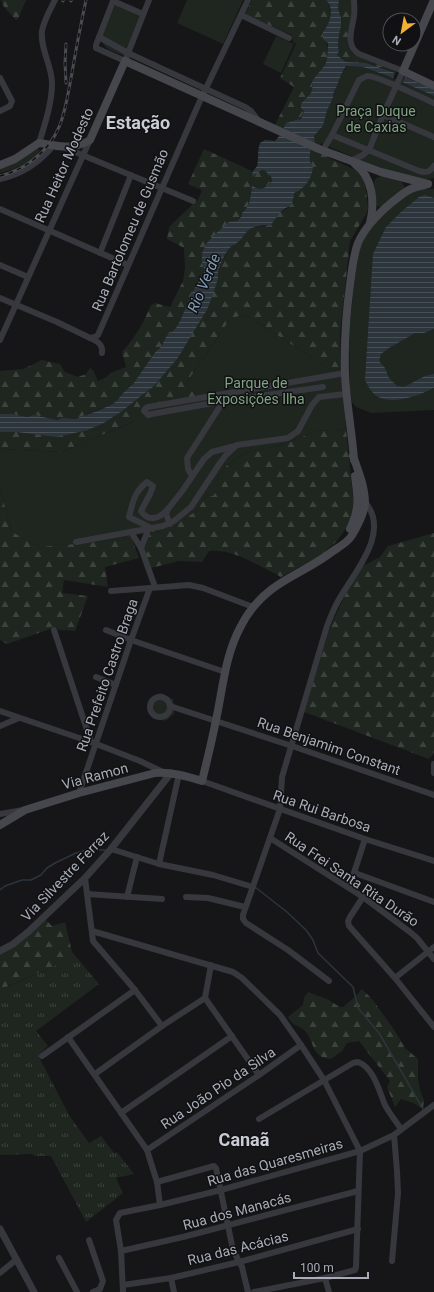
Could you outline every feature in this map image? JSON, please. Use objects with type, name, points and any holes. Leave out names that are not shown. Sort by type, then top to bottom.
[{"type":"main road","points":[[434,0],[403,71],[434,86]]},
{"type":"main road","points":[[126,57],[204,92],[259,122],[321,149],[381,172],[431,184]]},
{"type":"main road","name":"Rua Heitor Modesto","points":[[90,140],[126,57]]},
{"type":"main road","points":[[0,165],[15,159],[39,143],[53,146],[75,146],[86,143],[90,140]]},
{"type":"main road","points":[[351,161],[363,170],[369,183],[373,203],[373,212],[370,224]]},
{"type":"main road","points":[[369,183],[374,175],[381,172]]},
{"type":"main road","points":[[403,178],[406,183],[406,190]]},
{"type":"main road","points":[[333,552],[346,537],[353,522],[357,508],[358,495],[346,394],[345,373],[346,316],[358,243],[370,224],[385,208],[406,190],[431,184]]},
{"type":"main road","points":[[373,203],[377,209],[385,208]]},
{"type":"main road","points":[[202,781],[225,672],[236,636],[244,622],[253,608],[270,590],[325,558],[346,543],[354,532],[362,514],[365,502],[364,492],[354,456]]},
{"type":"main road","name":"Via Ramon","points":[[0,825],[25,810],[79,793],[142,776],[172,773],[202,781]]},
{"type":"street","points":[[39,143],[50,101],[52,84],[52,78],[43,44],[42,31],[55,0]]},
{"type":"street","points":[[126,57],[96,48],[96,44],[112,0],[143,14]]},
{"type":"street","name":"Rua Heitor Modesto","points":[[126,57],[149,0]]},
{"type":"street","name":"Rua Bartolomeu de Gusmão","points":[[90,338],[98,335],[161,188],[204,92],[248,0]]},
{"type":"street","points":[[351,161],[369,150],[403,71],[359,54],[353,49],[350,40],[354,14],[354,0]]},
{"type":"street","points":[[241,15],[289,38]]},
{"type":"street","points":[[99,37],[126,57]]},
{"type":"street","points":[[321,149],[332,135],[359,80],[362,78],[368,76],[396,86],[434,103]]},
{"type":"street","points":[[0,78],[12,103],[0,111]]},
{"type":"street","points":[[383,115],[434,137]]},
{"type":"street","points":[[332,135],[419,171],[430,171],[434,166]]},
{"type":"street","name":"Rua Heitor Modesto","points":[[0,340],[90,140]]},
{"type":"street","points":[[0,179],[17,174],[26,169],[41,159],[53,146]]},
{"type":"street","points":[[62,146],[193,201]]},
{"type":"street","points":[[100,253],[131,175]]},
{"type":"street","points":[[0,209],[128,265]]},
{"type":"street","points":[[0,264],[28,277]]},
{"type":"street","points":[[0,298],[57,322],[99,342],[102,353]]},
{"type":"street","points":[[323,388],[224,401],[148,415],[145,413],[145,409],[148,407],[345,373]]},
{"type":"street","points":[[192,476],[188,469],[187,458],[227,394]]},
{"type":"street","points":[[150,529],[129,517],[134,498],[140,487],[147,482],[153,486],[141,510],[145,515],[151,518],[163,515],[204,459],[212,452],[237,445],[288,438],[298,431],[312,405],[319,398],[346,394]]},
{"type":"street","points":[[76,542],[170,524],[191,507],[223,459],[237,445]]},
{"type":"street","points":[[329,982],[288,950],[246,923],[243,919],[243,915],[280,809],[282,777],[316,661],[331,616],[341,596],[362,562],[371,541],[374,530],[374,516],[365,502],[358,495]]},
{"type":"street","points":[[168,509],[166,514],[170,524]]},
{"type":"street","points":[[141,548],[150,529]]},
{"type":"street","points":[[131,532],[141,548],[153,588]]},
{"type":"street","points":[[110,591],[180,585],[194,586],[253,608]]},
{"type":"street","name":"Rua Prefeito Castro Braga","points":[[79,793],[93,744],[116,685],[131,640],[153,588]]},
{"type":"street","points":[[54,630],[93,744]]},
{"type":"street","points":[[106,630],[225,672]]},
{"type":"street","points":[[96,677],[116,685]]},
{"type":"street","name":"Rua Benjamim Constant","points":[[170,706],[216,720],[434,795]]},
{"type":"street","points":[[0,711],[172,773],[159,864]]},
{"type":"street","points":[[0,726],[19,718]]},
{"type":"street","points":[[434,764],[434,773]]},
{"type":"street","name":"Via Silvestre Ferraz","points":[[0,951],[13,944],[28,932],[85,878],[111,849],[172,773]]},
{"type":"street","name":"Rua Rui Barbosa","points":[[202,781],[365,839],[434,861]]},
{"type":"street","points":[[0,814],[25,810]]},
{"type":"street","name":"Rua Frei Santa Rita Durão","points":[[270,838],[350,888],[410,932],[434,959]]},
{"type":"street","points":[[350,888],[365,839]]},
{"type":"street","points":[[111,849],[159,864],[212,875],[253,888]]},
{"type":"street","points":[[127,897],[137,857]]},
{"type":"street","points":[[355,873],[434,902]]},
{"type":"street","points":[[85,878],[95,944],[135,990],[162,1026]]},
{"type":"street","points":[[87,894],[162,899]]},
{"type":"street","points":[[186,897],[208,898],[245,907]]},
{"type":"street","points":[[363,898],[348,921],[349,926],[395,978],[434,1027]]},
{"type":"street","points":[[92,931],[211,965],[237,974],[280,1015],[301,1045],[324,1080],[360,1151],[358,1229],[356,1267],[354,1271],[254,1292]]},
{"type":"street","points":[[395,978],[434,947]]},
{"type":"street","points":[[211,965],[205,998],[259,1075]]},
{"type":"street","points":[[42,1056],[135,990]]},
{"type":"street","points":[[95,1074],[162,1026],[205,998]]},
{"type":"street","points":[[121,1113],[232,1036]]},
{"type":"street","points":[[68,1037],[147,1150],[157,1182],[160,1205]]},
{"type":"street","name":"Rua João Pio da Silva","points":[[147,1150],[301,1045]]},
{"type":"street","points":[[259,1119],[353,1063],[361,1063],[374,1078],[385,1104],[401,1129]]},
{"type":"street","name":"Rua das Quaresmeiras","points":[[121,1251],[116,1220],[120,1213],[221,1190],[360,1151],[394,1135],[434,1105]]},
{"type":"street","points":[[392,1261],[398,1193],[398,1171],[394,1135]]},
{"type":"street","points":[[157,1182],[214,1166],[217,1169],[233,1250],[244,1273],[248,1292]]},
{"type":"street","name":"Rua dos Manacás","points":[[121,1251],[228,1226],[358,1191]]},
{"type":"street","points":[[0,1229],[34,1292]]},
{"type":"street","name":"Rua das Acácias","points":[[123,1285],[170,1278],[239,1262],[358,1229]]},
{"type":"street","points":[[89,1240],[102,1281],[100,1289],[93,1292]]},
{"type":"street","points":[[121,1251],[123,1292]]},
{"type":"street","points":[[59,1258],[77,1292]]},
{"type":"street","points":[[0,1273],[17,1259]]},
{"type":"street","points":[[170,1278],[174,1292]]},
{"type":"street","points":[[325,1278],[329,1292]]},
{"type":"green space","points":[[1,0],[26,0],[18,19],[16,20],[4,7]]},
{"type":"green space","points":[[187,0],[243,0],[223,44],[177,23]]},
{"type":"green space","points":[[252,0],[326,0],[328,2],[331,14],[327,27],[327,59],[325,65],[312,81],[312,92],[301,104],[304,111],[300,119],[286,123],[284,129],[275,125],[294,87],[280,78],[296,44],[293,42],[292,35],[245,15]]},
{"type":"green space","points":[[339,0],[352,0],[353,13],[348,34],[348,44],[353,54],[396,72],[395,73],[367,63],[346,62],[337,55],[339,51],[338,46],[341,26],[341,17],[338,9]]},
{"type":"green space","points":[[115,4],[140,15],[124,56],[107,48],[102,43],[101,39]]},
{"type":"green space","points":[[276,36],[294,44],[281,73],[263,64]]},
{"type":"green space","name":"Praça Duque de Caxias","points":[[347,66],[363,67],[434,96],[434,178],[420,178],[395,172],[315,142],[314,136],[323,126],[333,94],[341,75]]},
{"type":"green space","points":[[312,148],[326,154],[329,158],[358,171],[361,174],[365,184],[368,208],[350,241],[340,334],[341,368],[331,370],[246,315],[231,318],[185,385],[198,396],[140,414],[135,421],[62,452],[0,449],[0,432],[88,430],[104,423],[147,392],[208,308],[221,263],[227,252],[231,247],[237,244],[248,230],[254,227],[271,225],[279,213],[288,208],[294,200],[294,193],[313,168],[310,163]]},
{"type":"green space","points":[[38,149],[40,150],[38,154],[28,162],[0,173],[0,168]]},
{"type":"green space","points":[[204,149],[252,171],[252,177],[262,170],[266,171],[271,176],[272,181],[266,187],[258,189],[252,186],[250,201],[245,211],[242,213],[242,216],[206,244],[202,253],[204,273],[193,291],[180,321],[176,328],[166,337],[161,347],[156,351],[133,384],[115,403],[75,419],[63,418],[57,420],[35,415],[27,417],[12,414],[0,414],[0,371],[23,369],[42,360],[60,364],[65,372],[78,377],[86,374],[90,368],[93,370],[98,381],[107,377],[110,373],[126,367],[122,352],[139,330],[151,305],[155,303],[170,307],[183,281],[185,267],[184,248],[167,239],[169,227],[198,200],[202,190],[188,184]]},
{"type":"green space","points":[[382,176],[402,182],[405,188],[382,208],[376,205],[373,184],[376,178]]},
{"type":"green space","points":[[420,189],[434,189],[434,410],[371,413],[356,407],[352,402],[350,390],[349,331],[358,252],[368,230],[401,197]]},
{"type":"green space","name":"Parque de Exposições Ilha","points":[[246,315],[331,370],[341,368],[346,429],[316,431],[285,444],[245,453],[226,466],[217,480],[220,486],[213,496],[208,494],[196,511],[183,520],[160,531],[98,542],[40,547],[12,532],[0,488],[0,449],[62,452],[135,421],[135,415],[140,414],[145,406],[197,396],[185,385],[231,318]]},
{"type":"green space","points":[[346,429],[354,506],[349,524],[337,541],[321,555],[281,577],[237,555],[218,551],[209,551],[202,562],[179,561],[151,568],[142,548],[150,533],[160,531],[196,511],[208,494],[213,496],[217,480],[226,466],[245,453],[285,444],[316,431]]},
{"type":"green space","points":[[0,488],[12,532],[98,542],[131,536],[139,558],[105,567],[108,587],[64,580],[62,593],[88,596],[75,631],[59,630],[56,627],[7,644],[0,640]]},
{"type":"green space","points":[[434,533],[434,752],[429,759],[304,712],[330,628],[344,597],[363,566],[380,557],[388,546]]},
{"type":"green space","points":[[162,693],[173,699],[175,708],[174,714],[166,721],[154,718],[149,710],[149,702],[151,698]]},
{"type":"green space","points":[[45,919],[52,926],[65,922],[72,952],[65,961],[4,988],[0,985],[0,954]]},
{"type":"green space","points":[[72,952],[99,984],[36,1031],[48,1046],[38,1055],[69,1115],[89,1143],[101,1136],[114,1153],[117,1152],[134,1174],[116,1178],[123,1193],[86,1222],[51,1156],[35,1156],[32,1154],[0,1155],[0,985],[5,988],[65,961]]},
{"type":"green space","points":[[362,989],[372,999],[395,1031],[405,1048],[418,1059],[418,1079],[424,1100],[423,1109],[413,1103],[401,1099],[395,1107],[387,1087],[390,1081],[359,1041],[347,1043],[342,1051],[331,1059],[323,1057],[316,1052],[305,1031],[294,1024],[288,1017],[303,1005],[304,998],[308,992],[343,1007]]},
{"type":"water","name":"Rio Verde","points":[[326,0],[339,0],[338,9],[341,17],[341,26],[338,46],[339,51],[337,55],[346,62],[366,63],[395,73],[393,78],[363,67],[346,66],[333,94],[323,126],[314,136],[315,141],[310,158],[313,168],[309,180],[301,189],[294,193],[293,202],[277,216],[271,225],[259,226],[250,229],[235,245],[229,249],[220,267],[218,279],[208,308],[177,359],[154,386],[104,423],[88,430],[56,437],[17,432],[0,432],[0,414],[12,414],[27,417],[34,415],[57,420],[63,418],[75,419],[115,403],[133,384],[156,351],[161,347],[166,337],[176,328],[193,291],[204,273],[202,253],[206,244],[229,222],[237,221],[242,216],[242,213],[247,208],[250,201],[252,185],[260,189],[268,186],[272,181],[271,176],[268,175],[266,171],[262,170],[252,177],[258,164],[260,143],[265,140],[275,141],[281,134],[286,123],[301,119],[304,111],[301,108],[301,104],[312,92],[312,81],[325,65],[327,59],[328,43],[323,39],[323,32],[328,25],[331,12],[329,4]]},
{"type":"water","points":[[405,77],[434,90],[434,96],[402,82]]},
{"type":"water","points":[[425,195],[434,198],[434,329],[424,333],[415,333],[389,348],[381,354],[379,361],[385,368],[389,378],[397,386],[404,387],[425,376],[434,374],[434,388],[412,397],[387,400],[374,394],[365,380],[373,254],[386,227],[419,197]]},
{"type":"waterway","points":[[0,890],[5,886],[22,880],[31,880],[41,875],[47,868],[55,863],[76,853],[87,850],[106,850]]},
{"type":"waterway","points":[[255,887],[287,912],[306,930],[313,940],[318,953],[353,987],[358,1008],[379,1033],[423,1109]]},
{"type":"railway","points":[[0,176],[18,170],[33,160],[51,141],[62,121],[86,0]]},
{"type":"railway","points":[[66,44],[66,83]]},
{"type":"district","name":"Estação","points":[[138,123]]},
{"type":"district","name":"Canaã","points":[[244,1140]]}]
